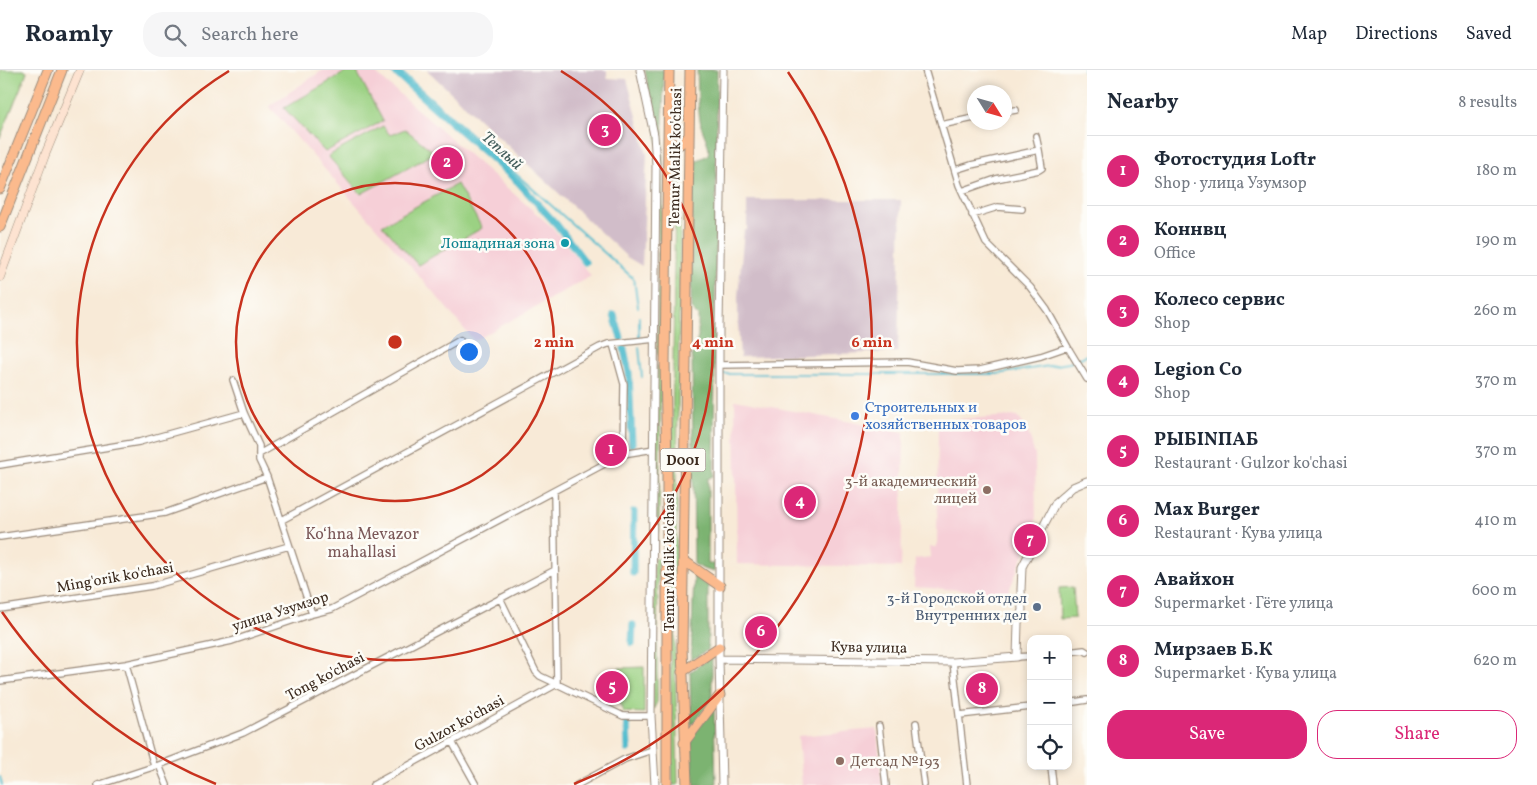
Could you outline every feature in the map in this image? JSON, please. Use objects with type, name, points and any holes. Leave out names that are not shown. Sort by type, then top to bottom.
[{"type":"highway","points":[[0,189],[48,70]]},
{"type":"highway","points":[[0,227],[62,70]]},
{"type":"highway","name":"Temur Malik ko'chasi","points":[[666,785],[667,469],[665,367],[669,70]]},
{"type":"highway","name":"Temur Malik ko'chasi","points":[[687,785],[682,672],[690,70]]},
{"type":"highway","points":[[668,139],[673,144],[679,145],[689,136]]},
{"type":"highway","points":[[683,560],[720,586]]},
{"type":"highway","points":[[682,672],[719,647]]},
{"type":"highway","points":[[684,743],[720,694]]},
{"type":"main road","points":[[0,276],[45,155],[80,70]]},
{"type":"street","points":[[640,70],[654,142],[655,357],[652,750],[655,785]]},
{"type":"street","points":[[722,70],[719,365],[719,659],[722,785]]},
{"type":"street","points":[[925,70],[954,170],[986,243],[1030,287],[1047,310],[1087,379]]},
{"type":"street","points":[[1012,111],[1016,110]]},
{"type":"street","points":[[941,125],[967,119]]},
{"type":"street","points":[[962,190],[1042,168],[1036,136]]},
{"type":"street","points":[[954,170],[1039,150]]},
{"type":"street","points":[[972,214],[998,207],[1022,209]]},
{"type":"street","points":[[655,250],[667,235]]},
{"type":"street","points":[[282,520],[600,347],[655,339]]},
{"type":"street","points":[[259,454],[460,340]]},
{"type":"street","points":[[613,344],[624,384],[623,454]]},
{"type":"street","points":[[719,365],[907,362],[957,371],[980,370],[1041,356],[1068,347]]},
{"type":"street","points":[[655,357],[665,367]]},
{"type":"street","points":[[233,380],[259,446],[259,460],[282,520],[312,614]]},
{"type":"street","points":[[0,465],[139,442],[244,412]]},
{"type":"street","name":"улица Узумзор","points":[[0,681],[126,664],[232,641],[332,609],[623,454],[654,449]]},
{"type":"street","points":[[0,537],[165,513],[267,477]]},
{"type":"street","points":[[1027,656],[1017,657],[1018,623],[1022,610],[1022,567],[1056,502],[1073,487],[1087,482]]},
{"type":"street","points":[[554,491],[557,684]]},
{"type":"street","name":"Ming'orik ko'chasi","points":[[0,609],[152,586],[289,546]]},
{"type":"street","name":"Tong ko'chasi","points":[[98,785],[243,733],[555,570]]},
{"type":"street","points":[[500,598],[536,672],[540,676],[623,716],[652,716]]},
{"type":"street","points":[[1072,652],[1084,650],[1087,652]]},
{"type":"street","name":"Кува улица","points":[[719,659],[953,662],[1017,657]]},
{"type":"street","points":[[953,662],[967,785]]},
{"type":"street","points":[[126,664],[157,765],[167,785]]},
{"type":"street","name":"Gulzor ko'chasi","points":[[373,785],[557,684]]},
{"type":"street","points":[[1072,702],[1087,700]]},
{"type":"street","points":[[960,715],[1027,707]]},
{"type":"street","points":[[916,724],[924,785]]},
{"type":"street","points":[[879,726],[886,785]]},
{"type":"street","points":[[452,742],[476,785]]},
{"type":"street","points":[[577,785],[625,759],[652,750]]},
{"type":"street","points":[[1051,770],[1053,785]]},
{"type":"shaded area","points":[[323,70],[372,70],[553,228],[591,276],[474,341],[269,106]]},
{"type":"shaded area","points":[[427,70],[607,70],[607,78],[627,79],[647,154],[642,266],[627,257]]},
{"type":"shaded area","points":[[747,200],[901,200],[898,352],[740,357],[738,296],[744,230],[747,230]]},
{"type":"shaded area","points":[[735,400],[904,432],[901,567],[737,564]]},
{"type":"shaded area","name":"3-й академический лицей","points":[[1018,416],[1029,434],[1035,456],[1036,524],[1008,593],[914,587],[915,559],[931,557],[930,547],[937,547],[938,420]]},
{"type":"shaded area","name":"Детсад №193","points":[[877,729],[882,785],[802,785],[798,736]]},
{"type":"green space","points":[[0,70],[23,70],[27,72],[0,138]]},
{"type":"green space","points":[[349,70],[356,70],[383,121],[325,152],[284,108]]},
{"type":"green space","points":[[645,70],[664,70],[663,126],[655,123]]},
{"type":"green space","points":[[697,70],[717,70],[714,476],[708,479],[708,563],[715,564],[714,572],[694,564],[692,357],[698,337],[698,316],[691,309],[692,163],[708,155],[709,151],[700,118]]},
{"type":"green space","points":[[655,123],[663,126],[662,237],[658,242],[659,150]]},
{"type":"green space","points":[[383,126],[390,135],[405,129],[435,153],[361,194],[328,156]]},
{"type":"green space","points":[[681,160],[675,652],[678,785],[673,785],[670,650],[675,178]]},
{"type":"green space","points":[[457,184],[482,228],[418,265],[382,225]]},
{"type":"green space","points":[[662,247],[661,358],[657,353],[658,253]]},
{"type":"green space","points":[[657,365],[661,370],[659,532],[655,532]]},
{"type":"green space","points":[[654,558],[658,559],[657,702],[653,710]]},
{"type":"green space","points":[[694,573],[708,581],[708,650],[691,660]]},
{"type":"green space","points":[[1073,587],[1075,618],[1060,619],[1059,588]]},
{"type":"green space","points":[[712,656],[712,699],[691,726],[690,672]]},
{"type":"green space","points":[[644,667],[644,713],[623,712],[618,699],[619,668]]},
{"type":"green space","points":[[714,709],[716,785],[693,785],[691,738]]},
{"type":"waterway","name":"Теплый","points":[[392,70],[518,182],[557,225],[585,262]]},
{"type":"waterway","points":[[399,70],[634,279],[638,307]]},
{"type":"waterway","name":"Теплый","points":[[614,315],[621,338]]},
{"type":"waterway","points":[[639,317],[639,338]]},
{"type":"waterway","points":[[639,347],[642,377]]},
{"type":"waterway","name":"Теплый","points":[[624,349],[629,373],[632,444]]},
{"type":"waterway","points":[[723,374],[997,374],[1069,363],[1087,355]]},
{"type":"waterway","name":"Теплый","points":[[633,573],[634,512]]},
{"type":"waterway","name":"Теплый","points":[[632,643],[633,625]]},
{"type":"waterway","name":"Теплый","points":[[627,723],[628,749]]},
{"type":"waterway","points":[[0,777],[2,785]]},
{"type":"place","name":"Колесо сервис","points":[[605,130]]},
{"type":"place","name":"Коннвц","points":[[447,163]]},
{"type":"place","name":"Лошадиная зона","points":[[565,243]]},
{"type":"place","name":"Строительных и хозяйственных товаров","points":[[855,416]]},
{"type":"place","name":"Фотостудия Loftr","points":[[611,450]]},
{"type":"place","name":"3-й академический лицей","points":[[987,490]]},
{"type":"place","name":"Legion Co","points":[[800,502]]},
{"type":"place","name":"Авайхон","points":[[1030,540]]},
{"type":"place","name":"3-й Городской отдел Внутренних дел","points":[[1037,607]]},
{"type":"place","name":"Max Burger","points":[[761,632]]},
{"type":"place","name":"РЫБINПАБ","points":[[612,687]]},
{"type":"place","name":"Мирзаев Б.К","points":[[982,689]]},
{"type":"place","name":"Детсад №193","points":[[840,761]]},
{"type":"district","name":"Koʻhna Mevazor mahallasi","points":[[362,542]]}]
